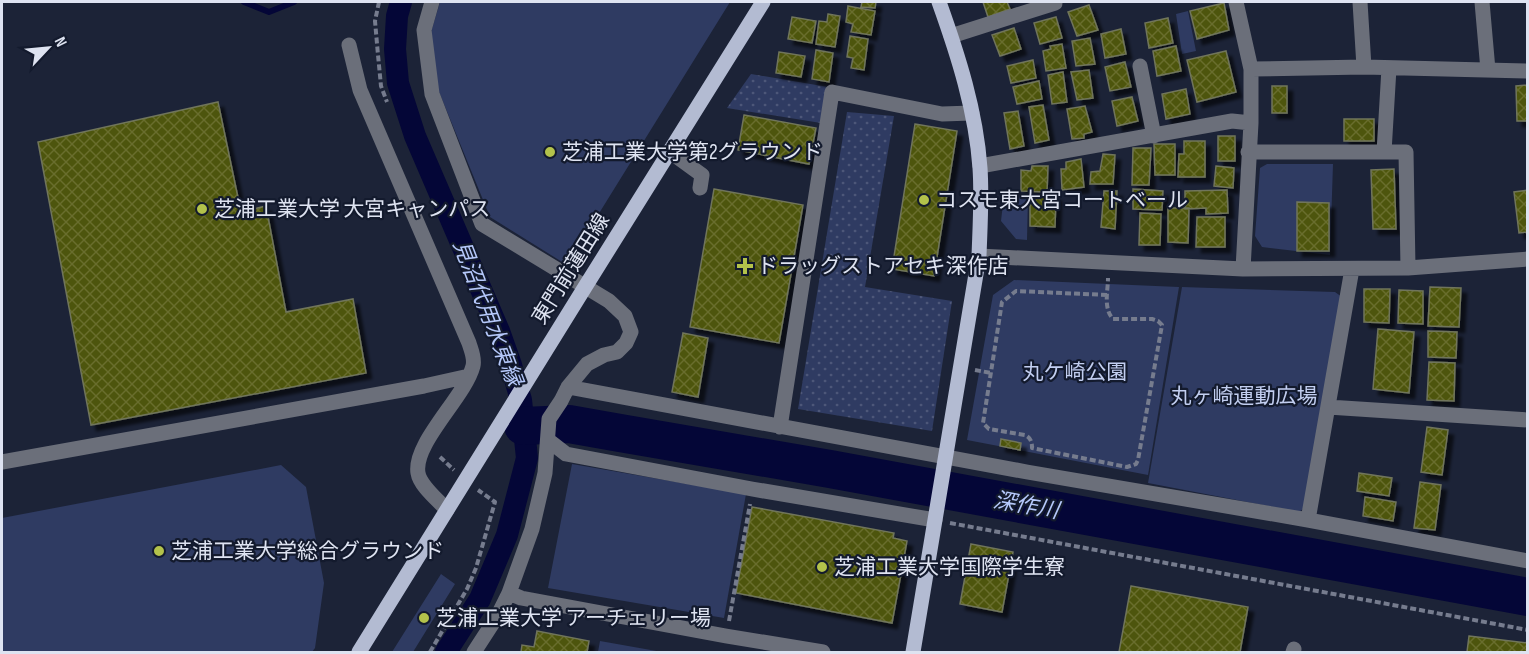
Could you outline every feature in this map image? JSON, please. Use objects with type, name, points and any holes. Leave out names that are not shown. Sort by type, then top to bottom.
[{"type":"main road","name":"東門前蓮田線","points":[[359,652],[763,2]]},
{"type":"main road","points":[[913,652],[979,256],[981,210],[980,166],[972,112],[939,2]]},
{"type":"street","points":[[432,2],[423,30],[432,94],[482,224],[609,301],[625,316],[631,332],[626,344],[617,352],[604,355],[586,364],[549,419],[545,473],[532,529],[509,593],[474,652]]},
{"type":"street","points":[[951,36],[1055,2]]},
{"type":"street","points":[[1236,2],[1251,69],[1251,123],[1243,269]]},
{"type":"street","points":[[1360,2],[1364,67]]},
{"type":"street","points":[[1482,2],[1488,70]]},
{"type":"street","points":[[349,45],[360,90],[473,355],[469,376],[420,456],[418,474],[426,488],[447,510]]},
{"type":"street","points":[[1140,66],[1154,136]]},
{"type":"street","points":[[1251,69],[1364,67],[1527,71]]},
{"type":"street","points":[[1384,152],[1389,68]]},
{"type":"street","points":[[780,427],[832,92],[942,114],[972,112]]},
{"type":"street","points":[[980,166],[1232,121],[1251,123]]},
{"type":"street","points":[[669,151],[702,175],[700,188]]},
{"type":"street","points":[[1248,152],[1406,153],[1408,268]]},
{"type":"street","points":[[979,256],[1243,269],[1408,268],[1527,260]]},
{"type":"street","points":[[1308,520],[1352,269]]},
{"type":"street","points":[[2,462],[469,376]]},
{"type":"street","points":[[565,394],[780,427],[946,461],[1028,472],[1308,520],[1527,561]]},
{"type":"street","points":[[1328,407],[1527,420]]},
{"type":"street","points":[[548,440],[566,454],[752,489],[936,515]]},
{"type":"street","points":[[509,593],[521,598],[823,652]]},
{"type":"path","points":[[1107,295],[1016,291],[1002,302],[983,423],[989,429],[1025,435],[1032,442],[1032,448],[1127,467],[1136,464],[1162,325],[1152,319],[1113,319],[1107,309],[1108,276]]},
{"type":"path","points":[[973,381],[974,370],[991,373]]},
{"type":"path","points":[[726,636],[752,489]]},
{"type":"path","points":[[430,652],[467,589],[476,568],[495,502],[482,492]]},
{"type":"path","points":[[936,515],[1527,630]]},
{"type":"green space","name":"芝浦工業大学第2グラウンド","points":[[440,2],[730,2],[567,265],[490,217],[437,87],[431,32]]},
{"type":"green space","points":[[1188,11],[1196,51],[1182,54],[1176,14]]},
{"type":"green space","points":[[751,74],[828,87],[821,123],[727,108]]},
{"type":"green space","points":[[847,112],[894,116],[865,287],[952,301],[932,431],[798,409]]},
{"type":"green space","points":[[1267,164],[1333,164],[1330,255],[1262,247],[1255,236],[1260,168]]},
{"type":"green space","points":[[1004,195],[1028,196],[1027,240],[1016,239],[1001,221]]},
{"type":"green space","name":"丸ケ崎公園","points":[[1014,280],[1179,287],[1148,475],[967,440],[993,295]]},
{"type":"green space","name":"丸ヶ崎運動広場","points":[[1182,287],[1335,292],[1342,297],[1306,507],[1299,512],[1148,483]]},
{"type":"green space","points":[[572,464],[746,494],[724,618],[548,588]]},
{"type":"green space","name":"芝浦工業大学総合グラウンド","points":[[281,465],[306,487],[324,583],[315,648],[312,652],[2,652],[2,518]]},
{"type":"green space","name":"芝浦工業大学 アーチェリー場","points":[[441,574],[455,584],[413,652],[392,652]]},
{"type":"green space","points":[[600,641],[662,652],[598,652]]},
{"type":"building","points":[[862,2],[876,2],[875,8],[861,7]]},
{"type":"building","points":[[983,2],[1007,2],[1010,9],[988,17]]},
{"type":"building","points":[[1224,3],[1229,30],[1197,39],[1190,11]]},
{"type":"building","points":[[1089,5],[1098,30],[1077,36],[1068,12]]},
{"type":"building","points":[[848,6],[875,11],[871,35],[851,32],[853,24],[846,22]]},
{"type":"building","points":[[828,14],[840,16],[835,47],[816,44],[819,21],[827,22]]},
{"type":"building","points":[[792,17],[816,21],[812,43],[788,39]]},
{"type":"building","points":[[1056,17],[1062,38],[1040,44],[1034,23]]},
{"type":"building","points":[[1168,18],[1173,43],[1149,48],[1145,23]]},
{"type":"building","points":[[1014,28],[1021,49],[1000,56],[992,35]]},
{"type":"building","points":[[1121,29],[1126,54],[1105,58],[1101,34]]},
{"type":"building","points":[[850,36],[868,39],[864,70],[851,68],[853,58],[847,57]]},
{"type":"building","points":[[1090,38],[1095,64],[1076,66],[1072,41]]},
{"type":"building","points":[[1062,44],[1066,68],[1046,71],[1043,51],[1051,49],[1050,46]]},
{"type":"building","points":[[1176,46],[1181,71],[1157,76],[1153,51]]},
{"type":"building","points":[[816,50],[833,53],[829,82],[812,79]]},
{"type":"building","points":[[1226,51],[1236,92],[1197,102],[1187,60]]},
{"type":"building","points":[[779,52],[805,56],[801,77],[776,73]]},
{"type":"building","points":[[1033,60],[1036,78],[1011,83],[1007,66]]},
{"type":"building","points":[[1125,62],[1131,87],[1110,91],[1105,67]]},
{"type":"building","points":[[1089,70],[1093,98],[1077,100],[1071,72]]},
{"type":"building","points":[[1063,72],[1067,102],[1052,104],[1048,75]]},
{"type":"building","points":[[1039,81],[1042,99],[1017,104],[1013,87]]},
{"type":"building","points":[[1528,85],[1528,121],[1517,121],[1516,86]]},
{"type":"building","points":[[1272,86],[1287,86],[1287,113],[1272,113]]},
{"type":"building","points":[[1186,89],[1190,114],[1166,119],[1162,94]]},
{"type":"building","points":[[1132,97],[1138,121],[1117,126],[1112,101]]},
{"type":"building","points":[[218,102],[241,212],[266,206],[286,312],[353,299],[366,373],[91,425],[38,142]]},
{"type":"building","points":[[1043,105],[1049,140],[1035,143],[1029,107]]},
{"type":"building","points":[[1085,106],[1092,132],[1084,134],[1084,138],[1072,139],[1067,109]]},
{"type":"building","points":[[1018,111],[1024,146],[1010,149],[1004,113]]},
{"type":"building","points":[[744,115],[816,128],[809,164],[738,150]]},
{"type":"building","points":[[1344,119],[1374,119],[1374,141],[1344,141]]},
{"type":"building","name":"コスモ東大宮コートベール","points":[[915,124],[957,131],[934,276],[892,269]]},
{"type":"building","points":[[1218,136],[1235,136],[1235,161],[1218,161]]},
{"type":"building","points":[[1184,141],[1205,141],[1205,177],[1178,177],[1179,154],[1184,154]]},
{"type":"building","points":[[1154,144],[1175,144],[1175,175],[1155,175]]},
{"type":"building","points":[[1133,148],[1151,148],[1149,185],[1132,185]]},
{"type":"building","points":[[1103,154],[1115,155],[1113,184],[1090,184],[1091,172],[1100,171]]},
{"type":"building","points":[[1081,159],[1084,187],[1062,190],[1061,169],[1066,169],[1066,162]]},
{"type":"building","points":[[1032,166],[1048,166],[1047,192],[1021,191],[1021,170],[1031,171]]},
{"type":"building","points":[[1216,166],[1234,168],[1233,188],[1214,186]]},
{"type":"building","points":[[1394,169],[1396,229],[1373,229],[1371,170]]},
{"type":"building","points":[[714,189],[803,205],[779,343],[690,327]]},
{"type":"building","points":[[1133,189],[1163,191],[1162,210],[1133,209]]},
{"type":"building","points":[[1227,190],[1228,213],[1206,214],[1206,208],[1185,209],[1185,191]]},
{"type":"building","points":[[1528,190],[1528,232],[1519,233],[1514,192]]},
{"type":"building","points":[[1104,191],[1117,191],[1115,229],[1101,227]]},
{"type":"building","points":[[1030,196],[1056,196],[1055,227],[1030,226]]},
{"type":"building","points":[[1297,202],[1329,203],[1329,251],[1297,251]]},
{"type":"building","points":[[1168,208],[1189,208],[1188,243],[1168,242]]},
{"type":"building","points":[[1140,213],[1161,214],[1160,245],[1139,245]]},
{"type":"building","points":[[1197,217],[1225,217],[1225,247],[1196,247]]},
{"type":"building","points":[[1430,287],[1461,288],[1459,327],[1428,326]]},
{"type":"building","points":[[1364,289],[1390,289],[1389,323],[1364,322]]},
{"type":"building","points":[[1399,290],[1423,291],[1423,324],[1398,323]]},
{"type":"building","points":[[1378,329],[1414,332],[1409,393],[1373,389]]},
{"type":"building","points":[[1428,331],[1457,332],[1456,358],[1428,357]]},
{"type":"building","points":[[683,333],[708,338],[698,397],[672,392]]},
{"type":"building","points":[[1429,362],[1455,363],[1454,401],[1427,400]]},
{"type":"building","points":[[1427,427],[1448,430],[1442,475],[1421,472]]},
{"type":"building","points":[[1001,439],[1021,443],[1020,450],[1000,446]]},
{"type":"building","points":[[1359,473],[1392,478],[1389,496],[1357,491]]},
{"type":"building","points":[[1420,482],[1441,485],[1435,530],[1414,528]]},
{"type":"building","points":[[1365,497],[1396,502],[1393,521],[1363,516]]},
{"type":"building","name":"芝浦工業大学国際学生寮","points":[[752,507],[894,533],[893,538],[907,541],[892,623],[736,593]]},
{"type":"building","points":[[971,544],[1013,552],[1002,612],[960,604]]},
{"type":"building","points":[[1131,586],[1248,607],[1240,652],[1119,652]]},
{"type":"building","points":[[537,631],[589,641],[587,652],[521,652],[522,645],[534,647]]},
{"type":"building","points":[[1469,636],[1528,643],[1528,652],[1467,652]]},
{"type":"waterway","points":[[244,2],[269,12],[294,2]]},
{"type":"waterway","name":"見沼代用水東縁","points":[[401,2],[397,16],[395,49],[398,83],[415,136],[499,331],[511,365],[521,400],[527,458],[507,535],[480,599],[446,652]]},
{"type":"waterway","name":"深作川","points":[[523,426],[569,424],[830,469],[1528,597]]},
{"type":"place","name":"芝浦工業大学第2グラウンド","points":[[550,152]]},
{"type":"place","name":"コスモ東大宮コートベール","points":[[924,200]]},
{"type":"place","name":"芝浦工業大学 大宮キャンパス","points":[[202,209]]},
{"type":"place","name":"ドラッグストアセキ深作店","points":[[745,266]]},
{"type":"place","name":"芝浦工業大学総合グラウンド","points":[[159,551]]},
{"type":"place","name":"芝浦工業大学国際学生寮","points":[[822,567]]},
{"type":"place","name":"芝浦工業大学 アーチェリー場","points":[[424,618]]}]
